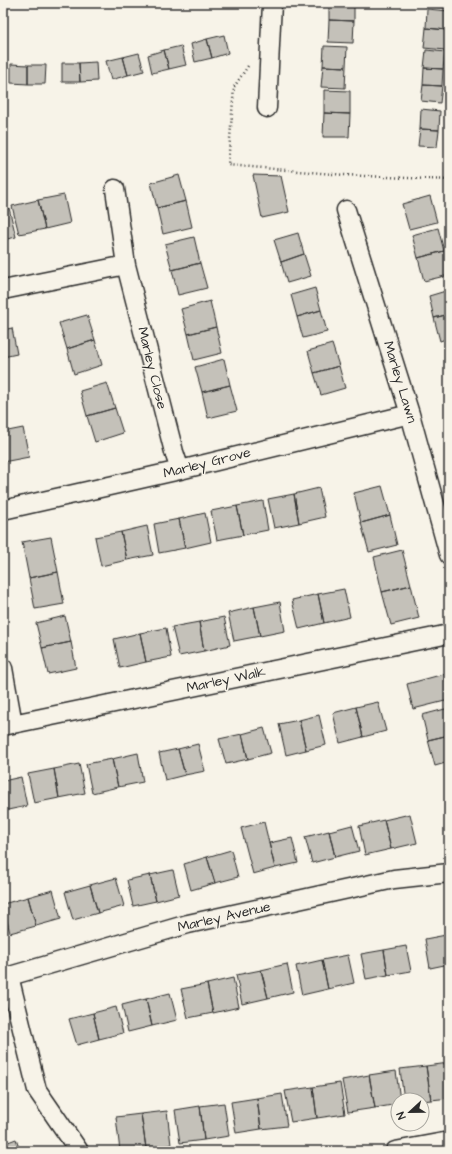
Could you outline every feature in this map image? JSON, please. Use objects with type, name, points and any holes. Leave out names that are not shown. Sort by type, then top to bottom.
[{"type":"street","points":[[267,108],[272,3]]},
{"type":"street","name":"Marley Close","points":[[115,189],[126,266],[180,470]]},
{"type":"street","name":"Marley Lawn","points":[[346,210],[410,414],[449,555]]},
{"type":"street","points":[[3,290],[126,266]]},
{"type":"street","name":"Marley Grove","points":[[3,510],[180,470],[410,414]]},
{"type":"street","name":"Marley Walk","points":[[8,726],[449,634]]},
{"type":"street","points":[[3,668],[8,726]]},
{"type":"street","name":"Marley Avenue","points":[[6,977],[188,924],[394,879],[449,873]]},
{"type":"street","points":[[6,977],[37,1090],[80,1151]]},
{"type":"street","points":[[395,1151],[449,1141]]},
{"type":"path","points":[[248,65],[234,87],[228,165],[345,175],[449,180]]},
{"type":"building","points":[[329,3],[354,3],[354,21],[329,20]]},
{"type":"building","points":[[424,3],[449,3],[449,8],[424,6]]},
{"type":"building","points":[[427,9],[449,11],[447,30],[426,28]]},
{"type":"building","points":[[329,20],[354,21],[353,43],[328,42]]},
{"type":"building","points":[[426,28],[447,30],[446,50],[424,48]]},
{"type":"building","points":[[224,35],[228,53],[212,58],[207,39]]},
{"type":"building","points":[[207,39],[212,58],[195,62],[191,44]]},
{"type":"building","points":[[181,46],[186,65],[169,69],[164,50]]},
{"type":"building","points":[[324,46],[347,47],[346,67],[323,66]]},
{"type":"building","points":[[164,50],[169,69],[152,73],[148,55]]},
{"type":"building","points":[[426,50],[445,52],[443,69],[424,68]]},
{"type":"building","points":[[139,53],[144,71],[128,75],[123,57]]},
{"type":"building","points":[[123,57],[128,75],[111,80],[106,61]]},
{"type":"building","points":[[96,62],[97,81],[80,82],[79,63]]},
{"type":"building","points":[[62,63],[79,63],[80,82],[62,82]]},
{"type":"building","points":[[11,64],[28,65],[28,84],[11,83]]},
{"type":"building","points":[[28,65],[46,65],[45,84],[28,84]]},
{"type":"building","points":[[323,66],[346,67],[345,88],[321,87]]},
{"type":"building","points":[[424,68],[443,69],[442,86],[423,85]]},
{"type":"building","points":[[423,85],[442,86],[440,103],[421,101]]},
{"type":"building","points":[[324,90],[350,91],[350,114],[324,113]]},
{"type":"building","points":[[421,109],[440,111],[439,130],[420,129]]},
{"type":"building","points":[[324,113],[350,114],[349,137],[323,137]]},
{"type":"building","points":[[420,129],[439,130],[437,147],[418,146]]},
{"type":"building","points":[[179,175],[186,201],[157,208],[151,183]]},
{"type":"building","points":[[253,175],[281,176],[289,212],[262,218]]},
{"type":"building","points":[[64,195],[70,223],[45,229],[38,200]]},
{"type":"building","points":[[430,196],[437,222],[409,229],[402,204]]},
{"type":"building","points":[[38,200],[45,229],[19,234],[12,206]]},
{"type":"building","points":[[186,201],[192,227],[163,234],[157,208]]},
{"type":"building","points":[[9,208],[16,237],[3,240],[3,210]]},
{"type":"building","points":[[438,228],[444,251],[418,258],[412,235]]},
{"type":"building","points":[[298,233],[304,254],[281,262],[274,240]]},
{"type":"building","points":[[194,237],[200,263],[172,270],[165,244]]},
{"type":"building","points":[[444,251],[449,268],[449,275],[424,281],[418,258]]},
{"type":"building","points":[[304,254],[311,276],[287,283],[281,262]]},
{"type":"building","points":[[200,263],[207,288],[178,295],[172,270]]},
{"type":"building","points":[[315,288],[321,310],[297,317],[291,295]]},
{"type":"building","points":[[449,290],[449,314],[434,318],[429,296]]},
{"type":"building","points":[[210,301],[216,327],[188,334],[181,309]]},
{"type":"building","points":[[321,310],[327,332],[303,338],[297,317]]},
{"type":"building","points":[[449,314],[449,338],[440,341],[434,318]]},
{"type":"building","points":[[87,315],[95,340],[67,349],[59,323]]},
{"type":"building","points":[[216,327],[222,353],[194,360],[188,334]]},
{"type":"building","points":[[12,328],[17,354],[3,357],[3,330]]},
{"type":"building","points":[[95,340],[102,365],[74,374],[67,349]]},
{"type":"building","points":[[332,344],[339,366],[314,373],[308,351]]},
{"type":"building","points":[[224,359],[230,385],[202,392],[195,367]]},
{"type":"building","points":[[339,366],[345,388],[321,395],[314,373]]},
{"type":"building","points":[[107,383],[115,408],[87,416],[80,391]]},
{"type":"building","points":[[230,385],[237,411],[208,418],[202,392]]},
{"type":"building","points":[[115,408],[123,433],[95,442],[87,416]]},
{"type":"building","points":[[23,428],[29,457],[3,462],[3,432]]},
{"type":"building","points":[[382,486],[390,515],[361,523],[354,493]]},
{"type":"building","points":[[319,488],[325,517],[299,523],[294,494]]},
{"type":"building","points":[[294,494],[299,523],[274,528],[268,499]]},
{"type":"building","points":[[263,501],[268,530],[243,535],[237,506]]},
{"type":"building","points":[[237,506],[243,535],[217,540],[211,511]]},
{"type":"building","points":[[205,513],[211,542],[185,548],[179,519]]},
{"type":"building","points":[[390,515],[397,545],[369,552],[361,523]]},
{"type":"building","points":[[179,519],[185,548],[159,553],[154,524]]},
{"type":"building","points":[[147,526],[153,555],[127,560],[121,532]]},
{"type":"building","points":[[121,532],[127,560],[101,566],[95,537]]},
{"type":"building","points":[[51,537],[58,572],[29,578],[22,542]]},
{"type":"building","points":[[402,550],[411,585],[382,592],[374,557]]},
{"type":"building","points":[[58,572],[64,604],[35,609],[29,578]]},
{"type":"building","points":[[411,585],[419,618],[391,625],[382,592]]},
{"type":"building","points":[[344,589],[350,617],[324,623],[318,594]]},
{"type":"building","points":[[318,594],[324,623],[299,629],[292,600]]},
{"type":"building","points":[[280,602],[285,631],[260,636],[254,607]]},
{"type":"building","points":[[254,607],[260,636],[234,641],[228,613]]},
{"type":"building","points":[[65,616],[71,642],[42,648],[36,623]]},
{"type":"building","points":[[224,617],[230,645],[204,651],[199,622]]},
{"type":"building","points":[[199,622],[204,651],[179,656],[172,627]]},
{"type":"building","points":[[166,628],[171,657],[146,662],[140,633]]},
{"type":"building","points":[[140,633],[146,662],[120,668],[114,639]]},
{"type":"building","points":[[71,642],[76,668],[48,674],[42,648]]},
{"type":"building","points":[[444,674],[449,692],[449,700],[413,709],[407,684]]},
{"type":"building","points":[[378,702],[386,731],[363,737],[356,707]]},
{"type":"building","points":[[356,707],[363,737],[340,743],[333,713]]},
{"type":"building","points":[[449,708],[449,735],[428,740],[422,715]]},
{"type":"building","points":[[319,715],[326,745],[306,750],[299,720]]},
{"type":"building","points":[[299,720],[306,750],[286,755],[279,724]]},
{"type":"building","points":[[264,728],[271,753],[248,759],[242,734]]},
{"type":"building","points":[[242,734],[248,759],[226,764],[219,739]]},
{"type":"building","points":[[449,735],[449,762],[435,766],[428,740]]},
{"type":"building","points":[[198,744],[205,771],[185,775],[178,749]]},
{"type":"building","points":[[178,749],[185,775],[165,780],[159,753]]},
{"type":"building","points":[[138,753],[143,782],[118,787],[112,759]]},
{"type":"building","points":[[112,759],[118,787],[92,793],[86,764]]},
{"type":"building","points":[[79,764],[85,793],[59,798],[54,769]]},
{"type":"building","points":[[54,769],[59,798],[34,803],[28,774]]},
{"type":"building","points":[[21,777],[27,806],[3,811],[3,781]]},
{"type":"building","points":[[410,814],[417,843],[391,849],[384,820]]},
{"type":"building","points":[[384,820],[391,849],[365,855],[359,826]]},
{"type":"building","points":[[264,822],[275,868],[253,874],[241,828]]},
{"type":"building","points":[[352,825],[359,851],[335,857],[329,831]]},
{"type":"building","points":[[329,831],[335,857],[312,863],[305,837]]},
{"type":"building","points":[[292,838],[298,863],[275,868],[269,843]]},
{"type":"building","points":[[231,850],[238,877],[215,883],[207,857]]},
{"type":"building","points":[[207,857],[215,883],[191,890],[184,864]]},
{"type":"building","points":[[173,870],[179,895],[156,901],[150,875]]},
{"type":"building","points":[[150,875],[156,901],[133,906],[127,880]]},
{"type":"building","points":[[116,878],[124,906],[98,913],[90,885]]},
{"type":"building","points":[[90,885],[98,913],[73,920],[65,892]]},
{"type":"building","points":[[53,890],[61,919],[36,926],[28,897]]},
{"type":"building","points":[[28,897],[36,926],[10,933],[3,904]]},
{"type":"building","points":[[446,935],[449,952],[449,964],[430,968],[425,939]]},
{"type":"building","points":[[406,946],[411,971],[388,975],[384,950]]},
{"type":"building","points":[[384,950],[388,975],[366,979],[361,954]]},
{"type":"building","points":[[348,955],[354,983],[328,989],[322,960]]},
{"type":"building","points":[[322,960],[328,989],[302,995],[296,966]]},
{"type":"building","points":[[287,964],[293,992],[268,998],[261,970]]},
{"type":"building","points":[[261,970],[268,998],[242,1004],[236,975]]},
{"type":"building","points":[[233,978],[239,1007],[213,1013],[207,984]]},
{"type":"building","points":[[207,984],[213,1013],[188,1018],[181,989]]},
{"type":"building","points":[[170,993],[177,1020],[152,1026],[146,999]]},
{"type":"building","points":[[146,999],[152,1026],[128,1032],[122,1005]]},
{"type":"building","points":[[116,1007],[123,1033],[99,1039],[93,1013]]},
{"type":"building","points":[[93,1013],[99,1039],[77,1045],[69,1019]]},
{"type":"building","points":[[449,1063],[449,1098],[431,1100],[426,1066]]},
{"type":"building","points":[[426,1066],[430,1092],[403,1092],[400,1069]]},
{"type":"building","points":[[396,1071],[399,1092],[390,1092],[390,1105],[375,1108],[369,1075]]},
{"type":"building","points":[[369,1075],[375,1108],[348,1112],[342,1080]]},
{"type":"building","points":[[340,1083],[345,1114],[317,1118],[313,1087]]},
{"type":"building","points":[[313,1087],[317,1118],[291,1122],[285,1091]]},
{"type":"building","points":[[282,1094],[287,1126],[261,1129],[257,1098]]},
{"type":"building","points":[[257,1098],[261,1129],[236,1133],[231,1102]]},
{"type":"building","points":[[224,1103],[229,1136],[204,1140],[200,1106]]},
{"type":"building","points":[[200,1106],[204,1140],[180,1143],[175,1110]]},
{"type":"building","points":[[167,1111],[171,1145],[146,1148],[141,1114]]},
{"type":"building","points":[[141,1114],[146,1148],[120,1151],[116,1117]]},
{"type":"building","points":[[16,1139],[20,1151],[3,1151],[3,1144]]}]
